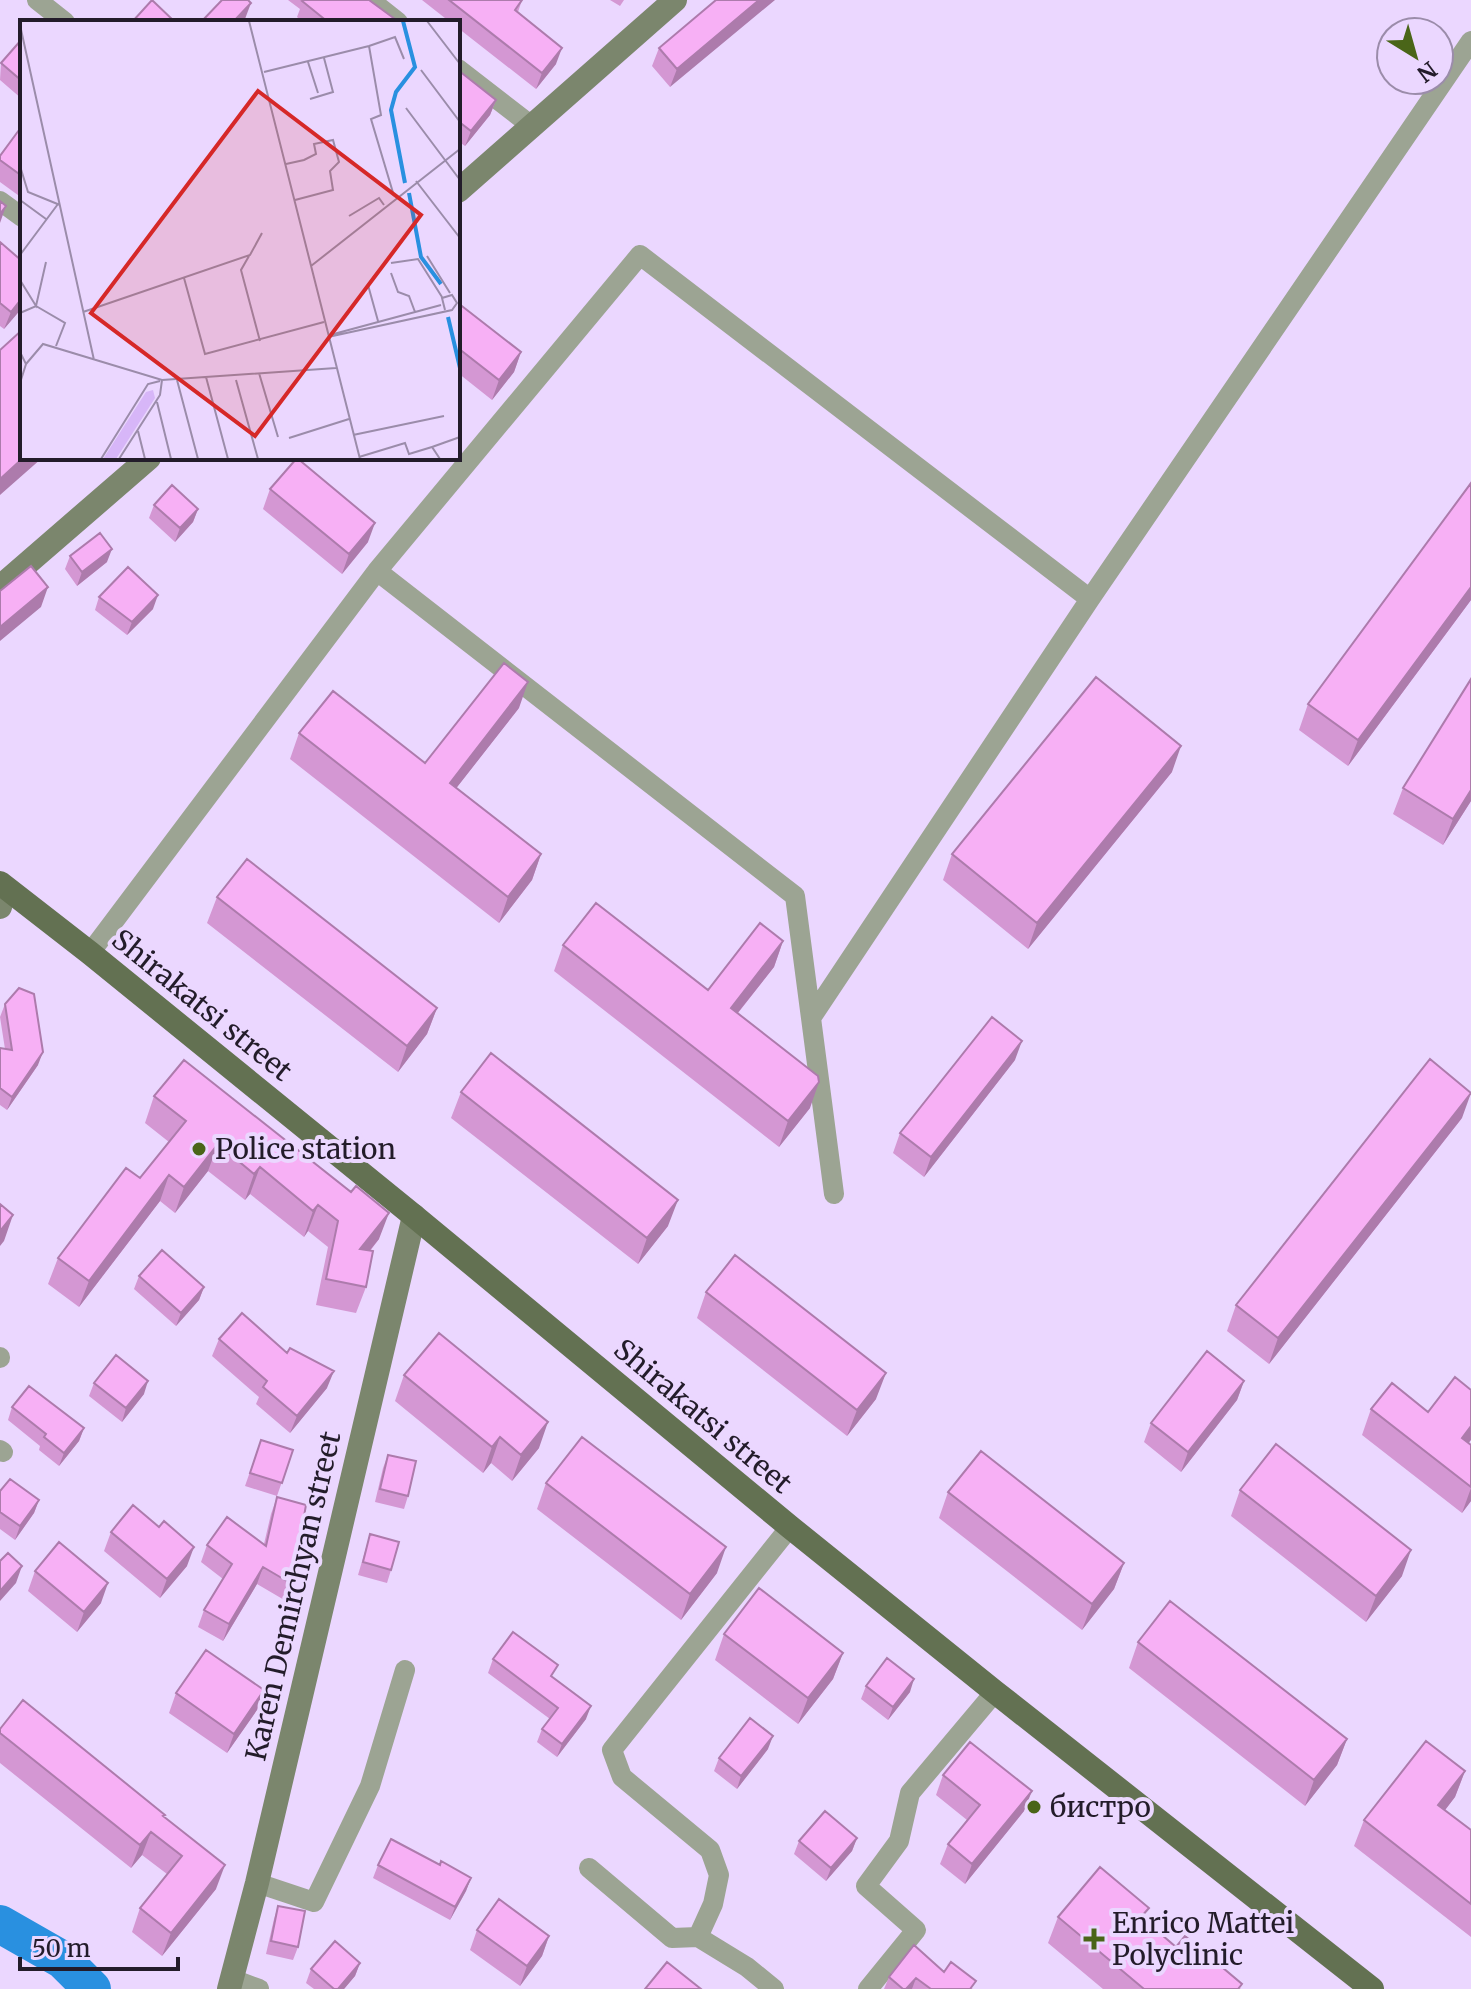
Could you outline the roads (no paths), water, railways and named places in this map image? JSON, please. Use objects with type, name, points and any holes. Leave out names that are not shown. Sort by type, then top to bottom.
[{"type":"main road","name":"Shirakatsi street","points":[[1,892],[90,953],[790,1527],[1372,1989]]},
{"type":"street","points":[[37,0],[62,20]]},
{"type":"street","points":[[370,0],[395,20]]},
{"type":"street","points":[[460,189],[675,0]]},
{"type":"street","points":[[811,1018],[1090,599],[1471,41]]},
{"type":"street","points":[[460,71],[533,127]]},
{"type":"street","points":[[0,201],[20,216]]},
{"type":"street","points":[[90,953],[377,571],[640,255],[1090,599]]},
{"type":"street","points":[[0,587],[147,460]]},
{"type":"street","points":[[377,571],[795,896],[834,1194]]},
{"type":"street","name":"Karen Demirchyan street","points":[[230,1984],[257,1883],[414,1216]]},
{"type":"street","points":[[698,1937],[713,1904],[719,1875],[710,1850],[622,1777],[612,1750],[790,1527]]},
{"type":"street","points":[[257,1883],[314,1902],[370,1786],[405,1670]]},
{"type":"street","points":[[868,1989],[916,1930],[866,1886],[899,1841],[910,1793],[995,1692]]},
{"type":"street","points":[[589,1868],[672,1938],[698,1937],[747,1967],[774,1989]]},
{"type":"street","points":[[230,1984],[259,1989]]},
{"type":"waterway","points":[[0,1924],[63,1960],[92,1989]]},
{"type":"place","name":"Police station","points":[[199,1149]]},
{"type":"place","name":"бистро","points":[[1034,1807]]},
{"type":"place","name":"Enrico Mattei Polyclinic","points":[[1094,1939]]}]
